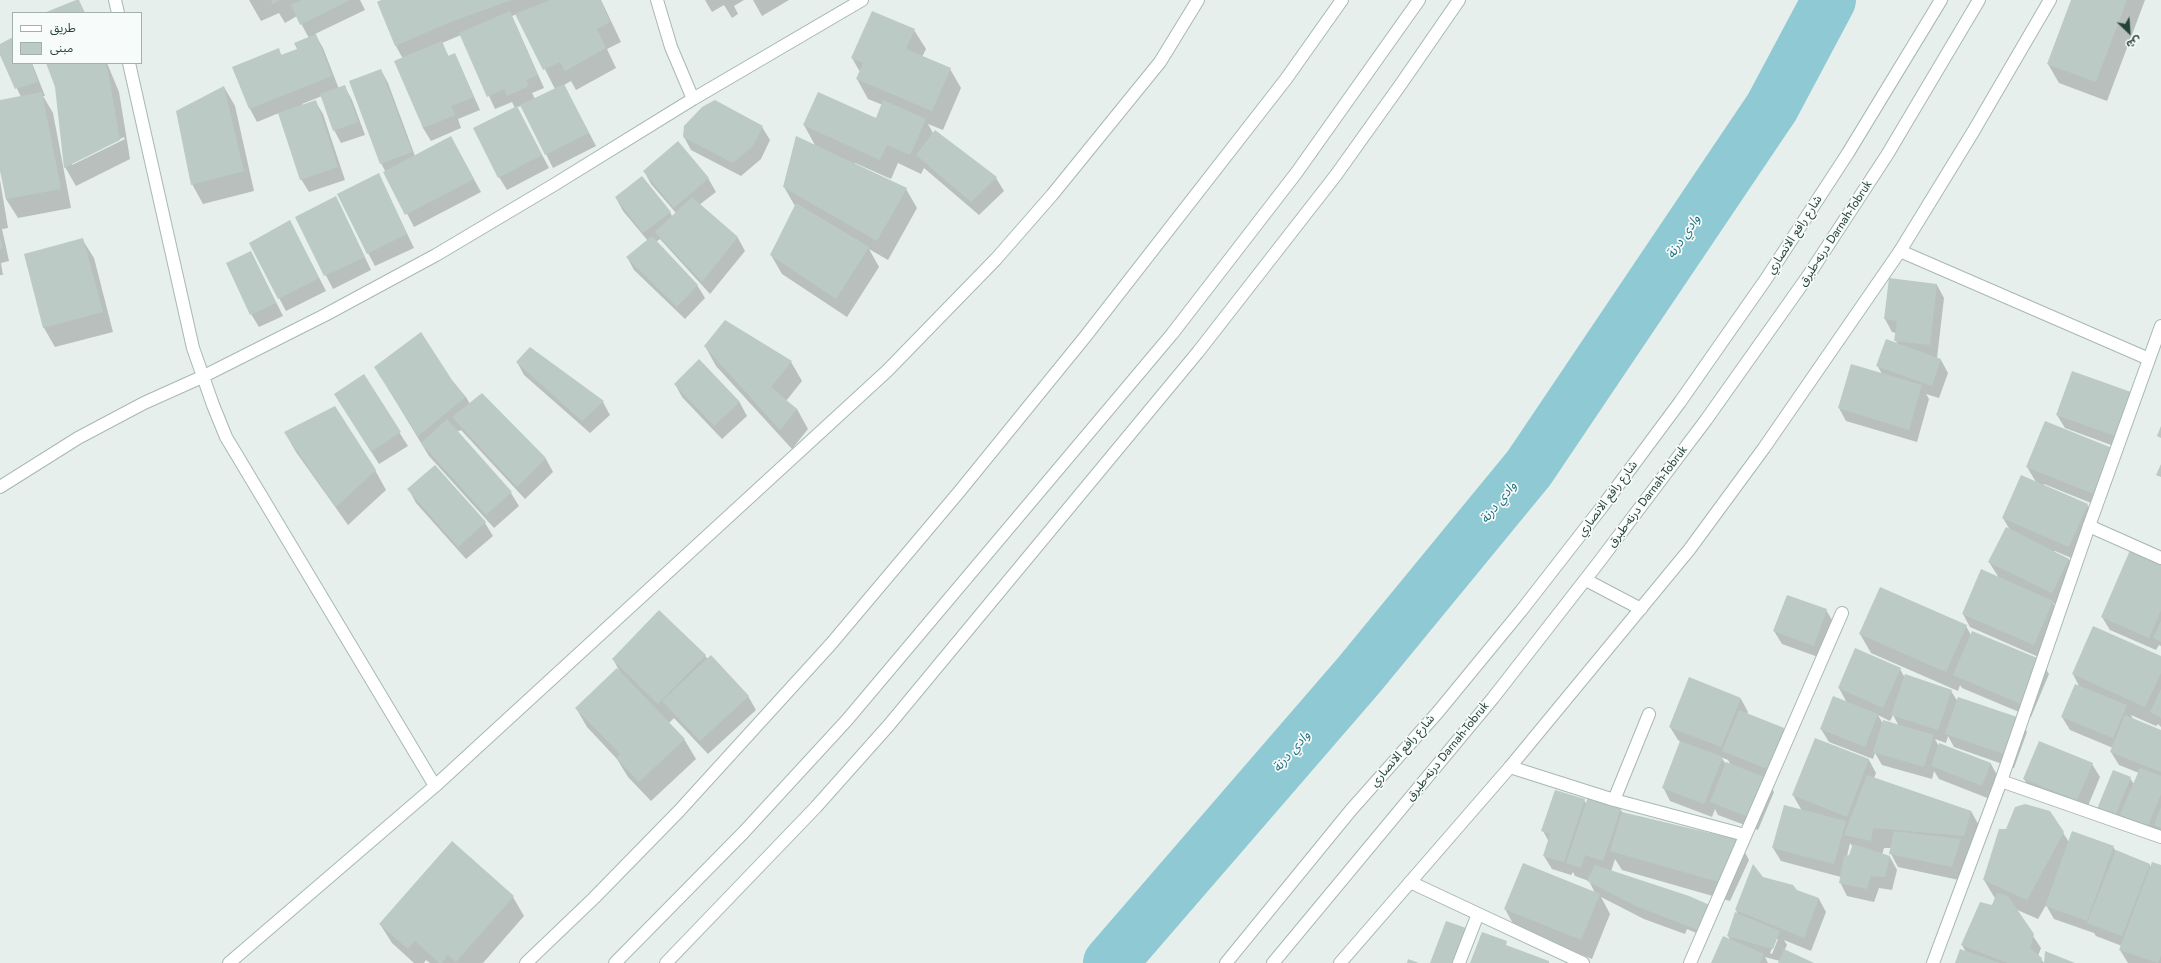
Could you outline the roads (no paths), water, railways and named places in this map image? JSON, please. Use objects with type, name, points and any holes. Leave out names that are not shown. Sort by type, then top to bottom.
[{"type":"street","points":[[115,0],[118,12]]},
{"type":"street","points":[[657,0],[671,47],[693,99]]},
{"type":"street","points":[[0,487],[78,438],[144,403],[202,377],[324,315],[436,255],[552,186],[693,99],[862,0]]},
{"type":"street","points":[[229,963],[435,786],[830,424],[942,316],[996,259],[1107,130],[1160,62],[1198,0]]},
{"type":"street","points":[[526,963],[594,898],[680,811],[831,644],[959,492],[1090,331],[1286,80],[1342,0]]},
{"type":"street","points":[[615,963],[743,833],[847,720],[1152,358],[1236,254],[1298,172],[1418,0]]},
{"type":"street","points":[[666,963],[784,842],[889,725],[1173,383],[1268,264],[1336,175],[1402,84],[1459,0]]},
{"type":"street","name":"شارع رافع الانصاري","points":[[1226,963],[1351,810],[1438,712],[1517,616],[1630,470],[1766,279],[1848,153],[1940,0]]},
{"type":"street","name":"درنه-طبرق Darnah-Tobruk","points":[[1273,963],[1493,698],[1586,580],[1706,420],[1808,276],[1887,155],[1979,0]]},
{"type":"street","points":[[1340,963],[1510,767],[1689,550],[1764,448],[1900,251],[1973,132],[2050,0]]},
{"type":"street","points":[[129,64],[192,348],[226,437],[435,786]]},
{"type":"street","points":[[1900,251],[2149,359]]},
{"type":"street","points":[[1934,963],[2001,781],[2088,526],[2161,326]]},
{"type":"street","points":[[2088,526],[2161,558]]},
{"type":"street","points":[[1586,580],[1640,609]]},
{"type":"street","points":[[1690,963],[1842,613]]},
{"type":"street","points":[[1614,800],[1649,714]]},
{"type":"street","points":[[1510,767],[1614,800],[1746,835]]},
{"type":"street","points":[[2001,781],[2161,837]]},
{"type":"street","points":[[1410,882],[1583,963]]},
{"type":"street","points":[[1459,963],[1478,914]]},
{"type":"waterway","name":"وادي درنة","points":[[1110,963],[1359,675],[1529,468],[1772,107],[1829,0]]}]
